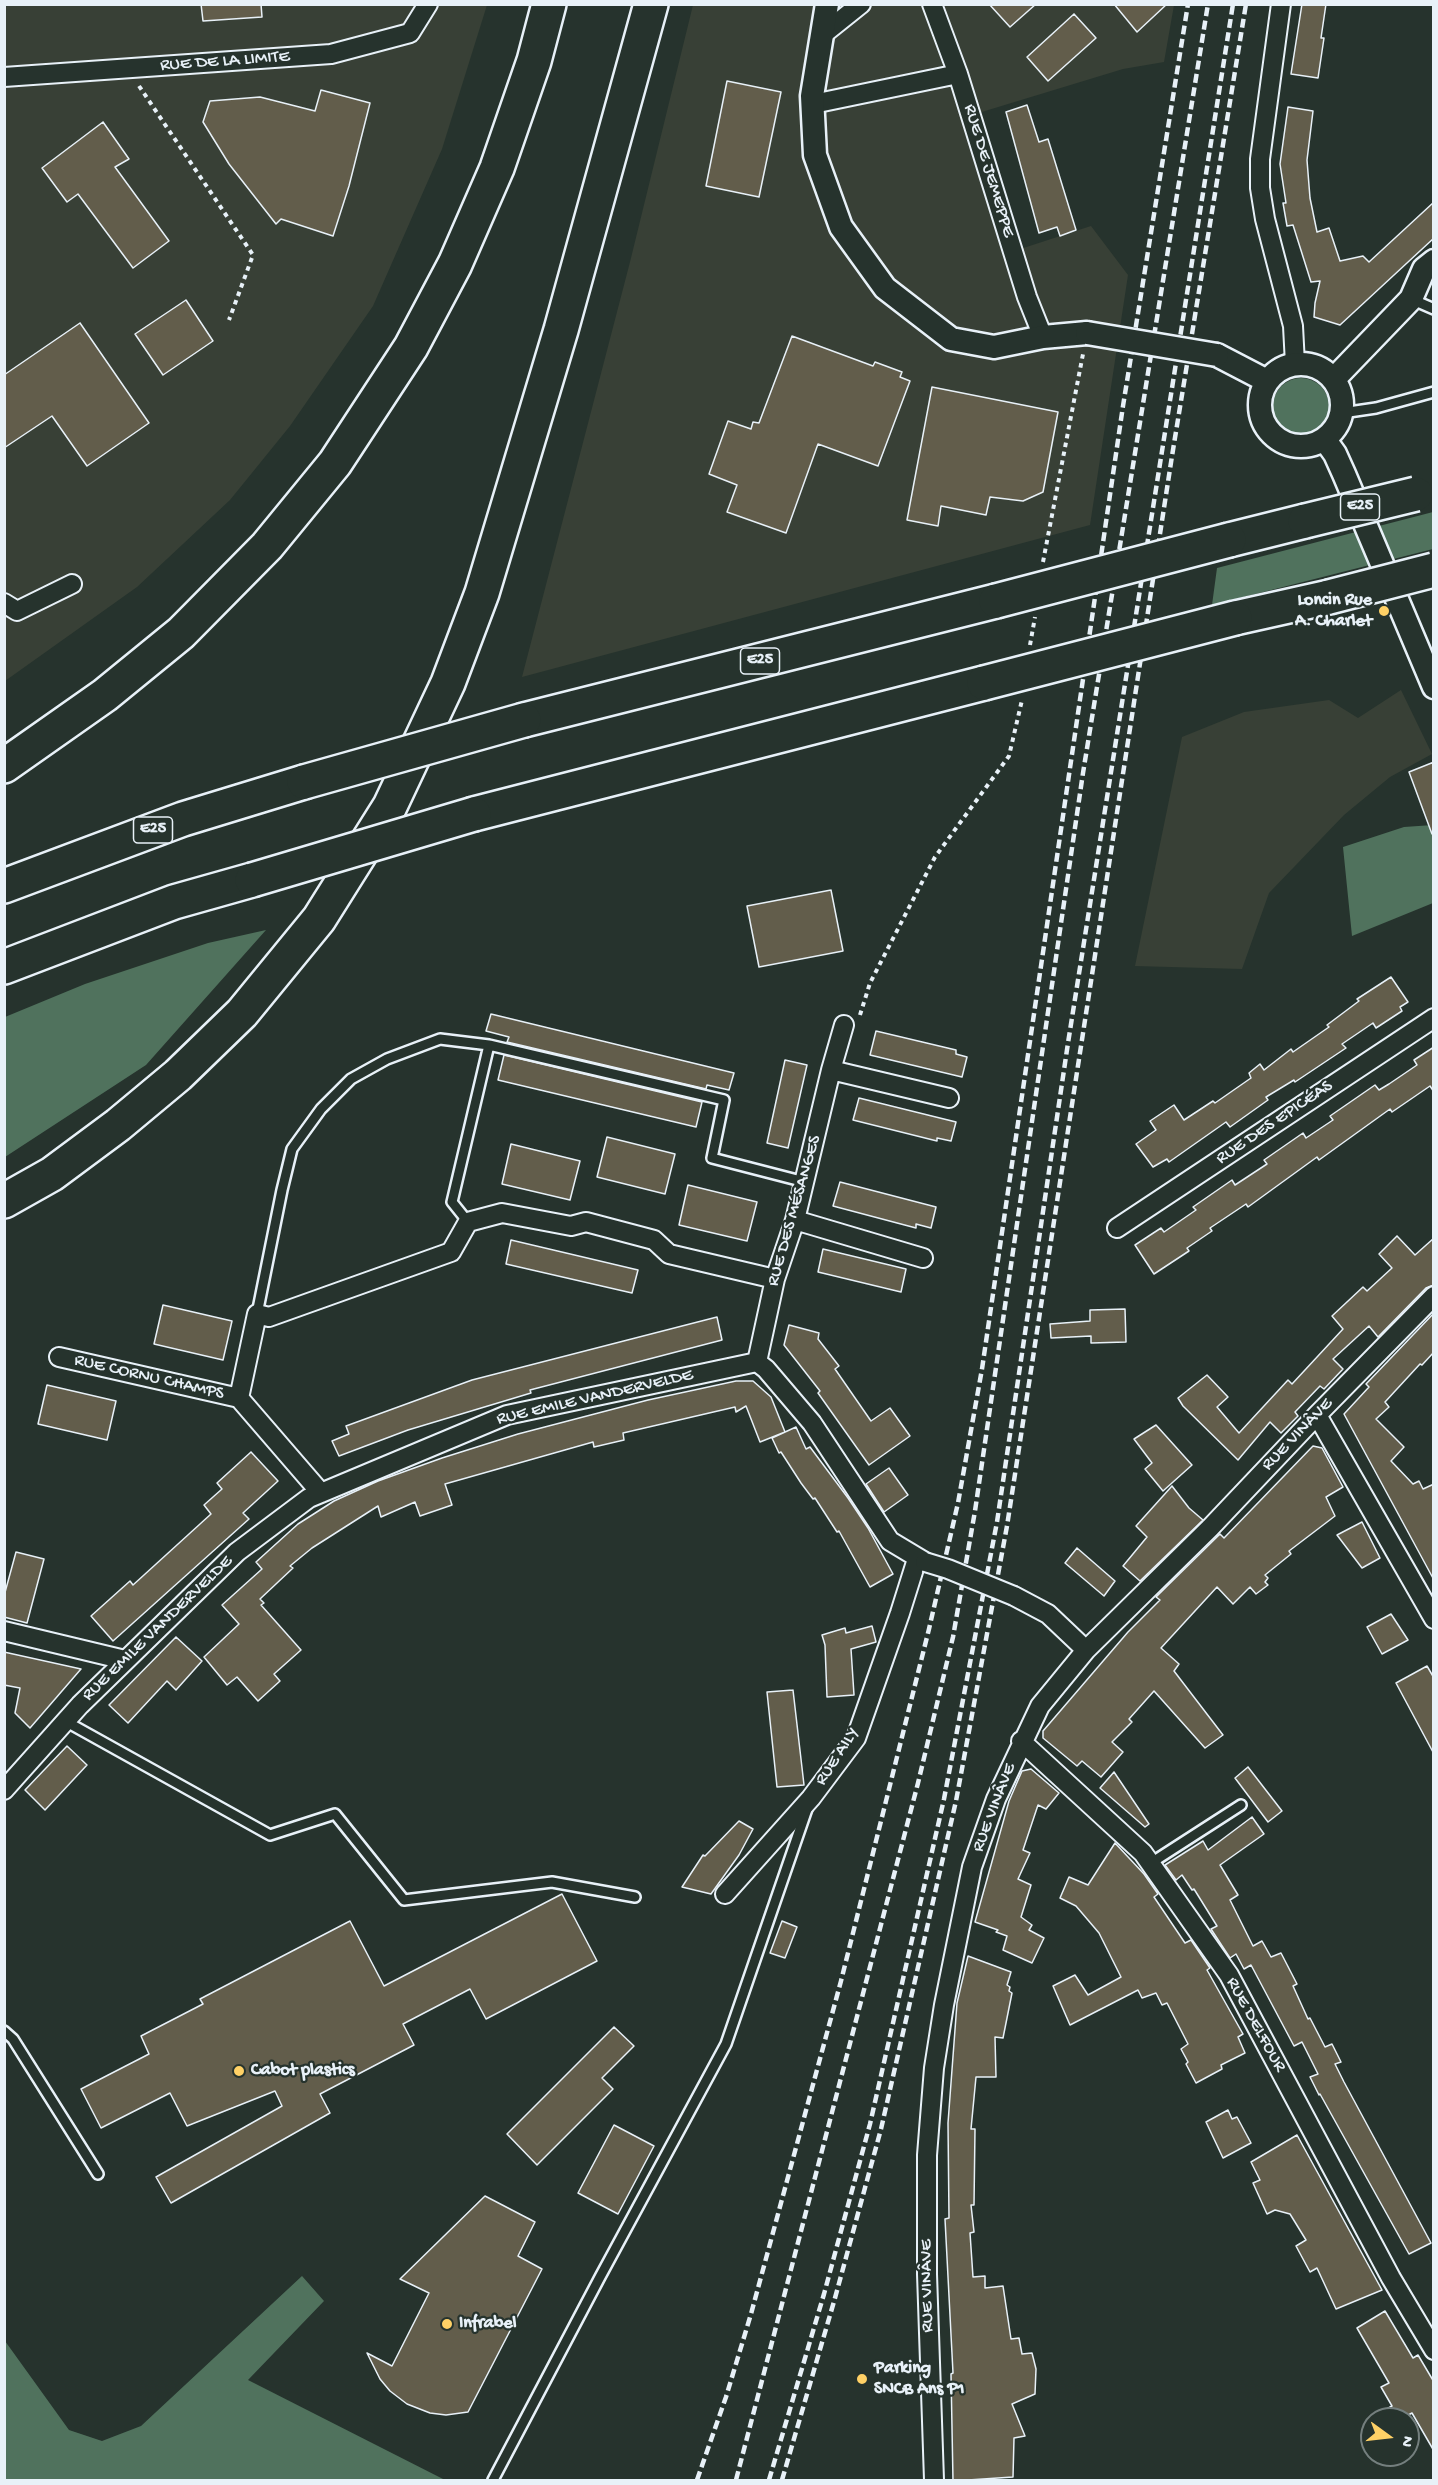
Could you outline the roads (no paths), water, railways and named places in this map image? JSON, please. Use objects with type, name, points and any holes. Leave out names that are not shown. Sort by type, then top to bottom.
[{"type":"highway","points":[[4,766],[105,695],[182,633],[267,546],[335,463],[411,347],[455,264],[497,168],[534,61],[549,4]]},
{"type":"highway","points":[[4,1200],[52,1174],[118,1125],[178,1075],[242,1013],[319,919],[390,806],[448,683],[483,593],[561,330],[651,4]]},
{"type":"highway","name":"E25","points":[[4,886],[183,819],[524,720],[1428,490]]},
{"type":"highway","points":[[4,967],[174,902],[474,814],[1235,618],[1434,570]]},
{"type":"street","name":"RUE DE LA LIMITE","points":[[4,77],[331,54],[410,33],[428,4]]},
{"type":"street","points":[[827,4],[813,104],[815,155],[841,227],[885,288],[951,339],[994,347],[1043,337],[1087,333],[1217,355],[1267,381]]},
{"type":"street","points":[[821,36],[861,4]]},
{"type":"street","name":"RUE DE JEMEPPE","points":[[932,4],[958,74],[1027,297],[1043,337]]},
{"type":"street","points":[[1281,4],[1260,159],[1260,188],[1265,219],[1293,326],[1295,364]]},
{"type":"street","points":[[813,104],[958,74]]},
{"type":"street","points":[[1334,379],[1411,298],[1424,269],[1434,261]]},
{"type":"street","points":[[1295,364],[1317,366],[1334,379],[1342,395],[1342,413],[1336,428],[1325,440],[1303,447],[1281,442],[1264,426],[1260,403],[1267,381],[1280,370],[1295,364]]},
{"type":"street","points":[[1325,440],[1340,465],[1434,687]]},
{"type":"street","points":[[4,603],[17,611],[72,584]]},
{"type":"street","name":"RUE DES EPICÉAS","points":[[1117,1228],[1434,1018]]},
{"type":"street","name":"RUE DES MÉSANGES","points":[[757,1362],[775,1279],[795,1220],[844,1025]]},
{"type":"street","points":[[831,1070],[949,1098]]},
{"type":"street","points":[[257,1314],[269,1317],[451,1252],[468,1222],[502,1213],[571,1226],[586,1222],[654,1240],[669,1254],[775,1279]]},
{"type":"street","points":[[795,1220],[923,1258]]},
{"type":"street","name":"RUE VINÂVE","points":[[934,2481],[927,2250],[927,2154],[934,2068],[944,2005],[972,1867],[996,1799],[1021,1741],[1040,1706],[1086,1650],[1210,1528],[1434,1296]]},
{"type":"street","name":"RUE CORNU CHAMPS","points":[[239,1398],[257,1314]]},
{"type":"street","name":"RUE CORNU CHAMPS","points":[[59,1358],[239,1398],[321,1493]]},
{"type":"street","points":[[757,1362],[766,1369],[812,1423],[890,1541],[921,1560],[1014,1596],[1048,1614],[1086,1650]]},
{"type":"street","name":"RUE EMILE VANDERVELDE","points":[[4,1790],[65,1721],[237,1552],[309,1498],[507,1415],[757,1362]]},
{"type":"street","points":[[1317,1415],[1434,1619]]},
{"type":"street","name":"RUE AILY","points":[[725,1894],[811,1798],[856,1738],[921,1560]]},
{"type":"street","points":[[4,1631],[126,1660]]},
{"type":"street","name":"RUE DELFOUR","points":[[1021,1741],[1151,1863],[1229,1975],[1391,2278],[1434,2350]]},
{"type":"lane","points":[[1411,298],[1434,309]]},
{"type":"lane","points":[[1342,413],[1376,408],[1434,392]]},
{"type":"lane","points":[[257,1314],[279,1199],[292,1149],[321,1109],[351,1079],[387,1059],[440,1039],[489,1045],[724,1100],[712,1158],[805,1182]]},
{"type":"lane","points":[[468,1222],[452,1202],[489,1045]]},
{"type":"lane","points":[[65,1721],[270,1835],[335,1814],[404,1900],[552,1882],[635,1897]]},
{"type":"lane","points":[[493,2481],[726,2044],[811,1798]]},
{"type":"lane","points":[[1151,1863],[1241,1805]]},
{"type":"lane","points":[[4,2031],[13,2039],[98,2174]]},
{"type":"railway","points":[[697,2480],[726,2397],[751,2314],[841,1981],[958,1503],[982,1369],[1123,406],[1188,4]]},
{"type":"railway","points":[[736,2480],[918,1783],[953,1637],[975,1511],[1083,773],[1208,4]]},
{"type":"railway","points":[[769,2480],[824,2294],[870,2124],[944,1799],[997,1522],[1068,1043],[1233,4]]},
{"type":"railway","points":[[782,2480],[881,2129],[956,1801],[1007,1526],[1172,456],[1246,4]]},
{"type":"place","name":"Loncin Rue A. Charlet","points":[[1384,611]]},
{"type":"place","name":"Cabot plastics","points":[[239,2071]]},
{"type":"place","name":"Infrabel","points":[[447,2324]]},
{"type":"place","name":"Parking SNCB Ans P1","points":[[862,2379]]}]
